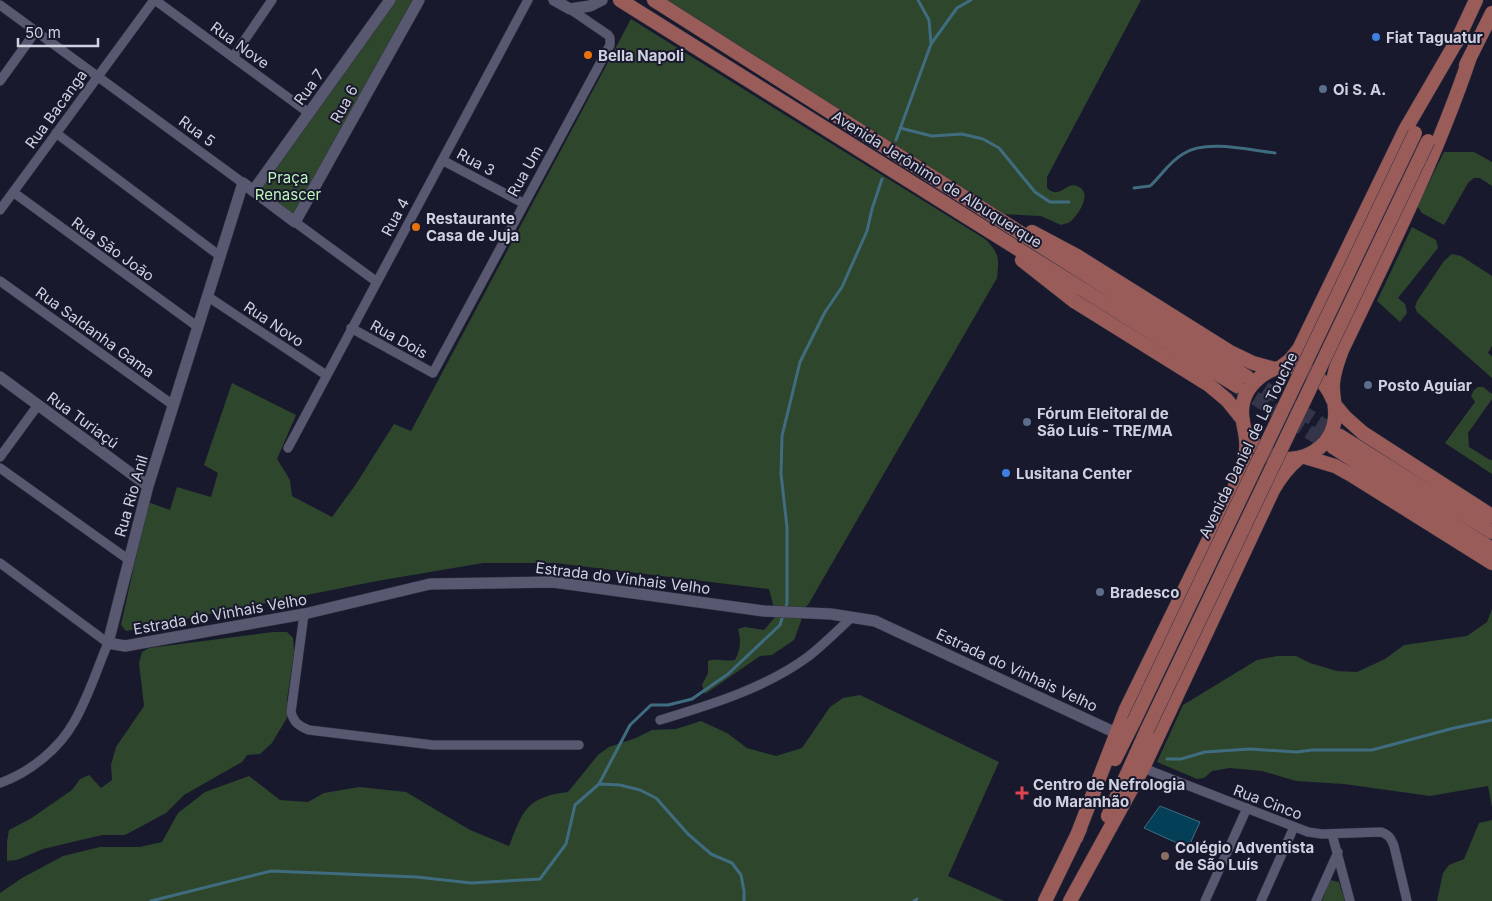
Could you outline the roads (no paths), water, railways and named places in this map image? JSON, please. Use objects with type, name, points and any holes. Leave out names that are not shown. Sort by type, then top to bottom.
[{"type":"main road","name":"Avenida Jerônimo de Albuquerque","points":[[620,0],[983,227],[1242,382],[988,213],[654,0]]},
{"type":"main road","name":"Avenida Daniel de La Touche","points":[[1045,901],[1134,721],[1415,133],[1476,0]]},
{"type":"main road","name":"Avenida Daniel de La Touche","points":[[1070,901],[1148,730],[1428,142],[1492,13]]},
{"type":"main road","points":[[1076,838],[1116,733],[1238,480],[1247,449],[1243,404],[1249,389],[1256,380],[1290,360],[1299,348],[1405,130],[1458,37]]},
{"type":"main road","points":[[1070,901],[1143,768],[1273,490],[1290,465],[1323,445],[1334,426],[1333,385],[1335,369],[1342,350],[1434,154],[1458,95],[1470,57]]},
{"type":"main road","points":[[988,213],[1028,230],[1077,256],[1230,352],[1253,362],[1278,368],[1294,367],[1308,371],[1319,378],[1328,388],[1334,402],[1345,417],[1363,433],[1492,516]]},
{"type":"main road","points":[[983,227],[1074,301],[1209,385],[1227,400],[1253,442],[1267,454],[1285,459],[1302,458],[1334,466],[1492,563]]},
{"type":"main road","points":[[1492,532],[1337,442],[1492,549]]},
{"type":"street","name":"Rua Nove","points":[[154,0],[309,113]]},
{"type":"street","name":"Rua Bacanga","points":[[0,210],[154,0]]},
{"type":"street","points":[[233,57],[272,0]]},
{"type":"street","name":"Rua 7","points":[[253,191],[390,0]]},
{"type":"street","name":"Rua 6","points":[[295,222],[419,0]]},
{"type":"street","name":"Rua 4","points":[[288,448],[528,0]]},
{"type":"street","points":[[554,0],[570,9],[590,6],[602,0]]},
{"type":"street","name":"Rua 5","points":[[0,5],[377,282]]},
{"type":"street","name":"Rua Um","points":[[433,373],[610,45],[608,35],[570,9]]},
{"type":"street","points":[[0,81],[36,32]]},
{"type":"street","points":[[56,133],[220,256]]},
{"type":"street","name":"Rua 3","points":[[442,160],[523,204]]},
{"type":"street","name":"Rua Rio Anil","points":[[0,784],[17,776],[40,760],[52,750],[69,729],[78,714],[108,643],[148,486],[243,183]]},
{"type":"street","name":"Rua São João","points":[[13,192],[198,328]]},
{"type":"street","name":"Rua Saldanha Gama","points":[[0,281],[173,405]]},
{"type":"street","name":"Rua Novo","points":[[207,296],[326,375]]},
{"type":"street","name":"Rua Dois","points":[[352,328],[433,373]]},
{"type":"street","name":"Rua Turiaçú","points":[[0,377],[148,486]]},
{"type":"street","points":[[0,457],[38,405]]},
{"type":"street","points":[[0,468],[129,560]]},
{"type":"street","points":[[0,563],[108,643]]},
{"type":"street","name":"Estrada do Vinhais Velho","points":[[108,643],[115,646],[125,646],[304,614],[430,584],[510,582],[566,584],[764,611],[852,617],[887,625],[1116,733]]},
{"type":"street","points":[[304,614],[291,712],[298,726],[310,730],[433,745],[579,745]]},
{"type":"street","points":[[660,720],[713,704],[780,674],[808,656],[852,617]]},
{"type":"street","name":"Rua Cinco","points":[[1143,768],[1308,832],[1332,834],[1381,832],[1388,835],[1392,838],[1407,901]]},
{"type":"street","points":[[1205,901],[1247,808]]},
{"type":"street","points":[[1261,901],[1294,827]]},
{"type":"street","points":[[1332,834],[1350,901]]},
{"type":"street","points":[[1316,901],[1338,852]]},
{"type":"water","points":[[1160,806],[1200,822],[1188,848],[1144,828]]},
{"type":"waterway","points":[[918,0],[929,20],[931,44]]},
{"type":"waterway","points":[[896,140],[931,44],[957,8],[971,0]]},
{"type":"waterway","points":[[900,128],[932,136],[962,134],[983,139],[999,148],[1035,192],[1050,202],[1069,202]]},
{"type":"waterway","points":[[1134,188],[1150,186],[1173,161],[1183,154],[1203,147],[1228,147],[1275,153]]},
{"type":"waterway","points":[[785,609],[787,603],[787,527],[781,474],[782,436],[800,362],[825,312],[842,287],[867,231],[882,179]]},
{"type":"waterway","points":[[151,901],[271,871],[417,877],[471,883],[540,879],[566,844],[575,805],[599,784],[630,725],[651,705],[668,705],[692,699],[728,674],[780,625],[783,615]]},
{"type":"waterway","points":[[1167,759],[1181,759],[1205,752],[1250,749],[1297,752],[1312,750],[1372,750],[1492,720]]},
{"type":"waterway","points":[[599,784],[620,785],[640,790],[656,798],[688,834],[711,854],[732,863],[741,875],[744,901]]},
{"type":"tunnel","points":[[1247,377],[1340,436]]},
{"type":"tunnel","points":[[1237,387],[1333,447]]},
{"type":"place","name":"Fiat Taguatur","points":[[1376,37]]},
{"type":"place","name":"Bella Napoli","points":[[588,55]]},
{"type":"place","name":"Oi S. A.","points":[[1323,89]]},
{"type":"place","name":"Restaurante Casa de Juja","points":[[416,227]]},
{"type":"place","name":"Posto Aguiar","points":[[1368,385]]},
{"type":"place","name":"Fórum Eleitoral de São Luís - TRE/MA","points":[[1027,422]]},
{"type":"place","name":"Lusitana Center","points":[[1006,473]]},
{"type":"place","name":"Bradesco","points":[[1100,592]]},
{"type":"place","name":"Centro de Nefrologia do Maranhão","points":[[1022,793]]},
{"type":"place","name":"Colégio Adventista de São Luís","points":[[1165,856]]},
{"type":"park label","name":"Praça Renascer","points":[[288,186]]}]
